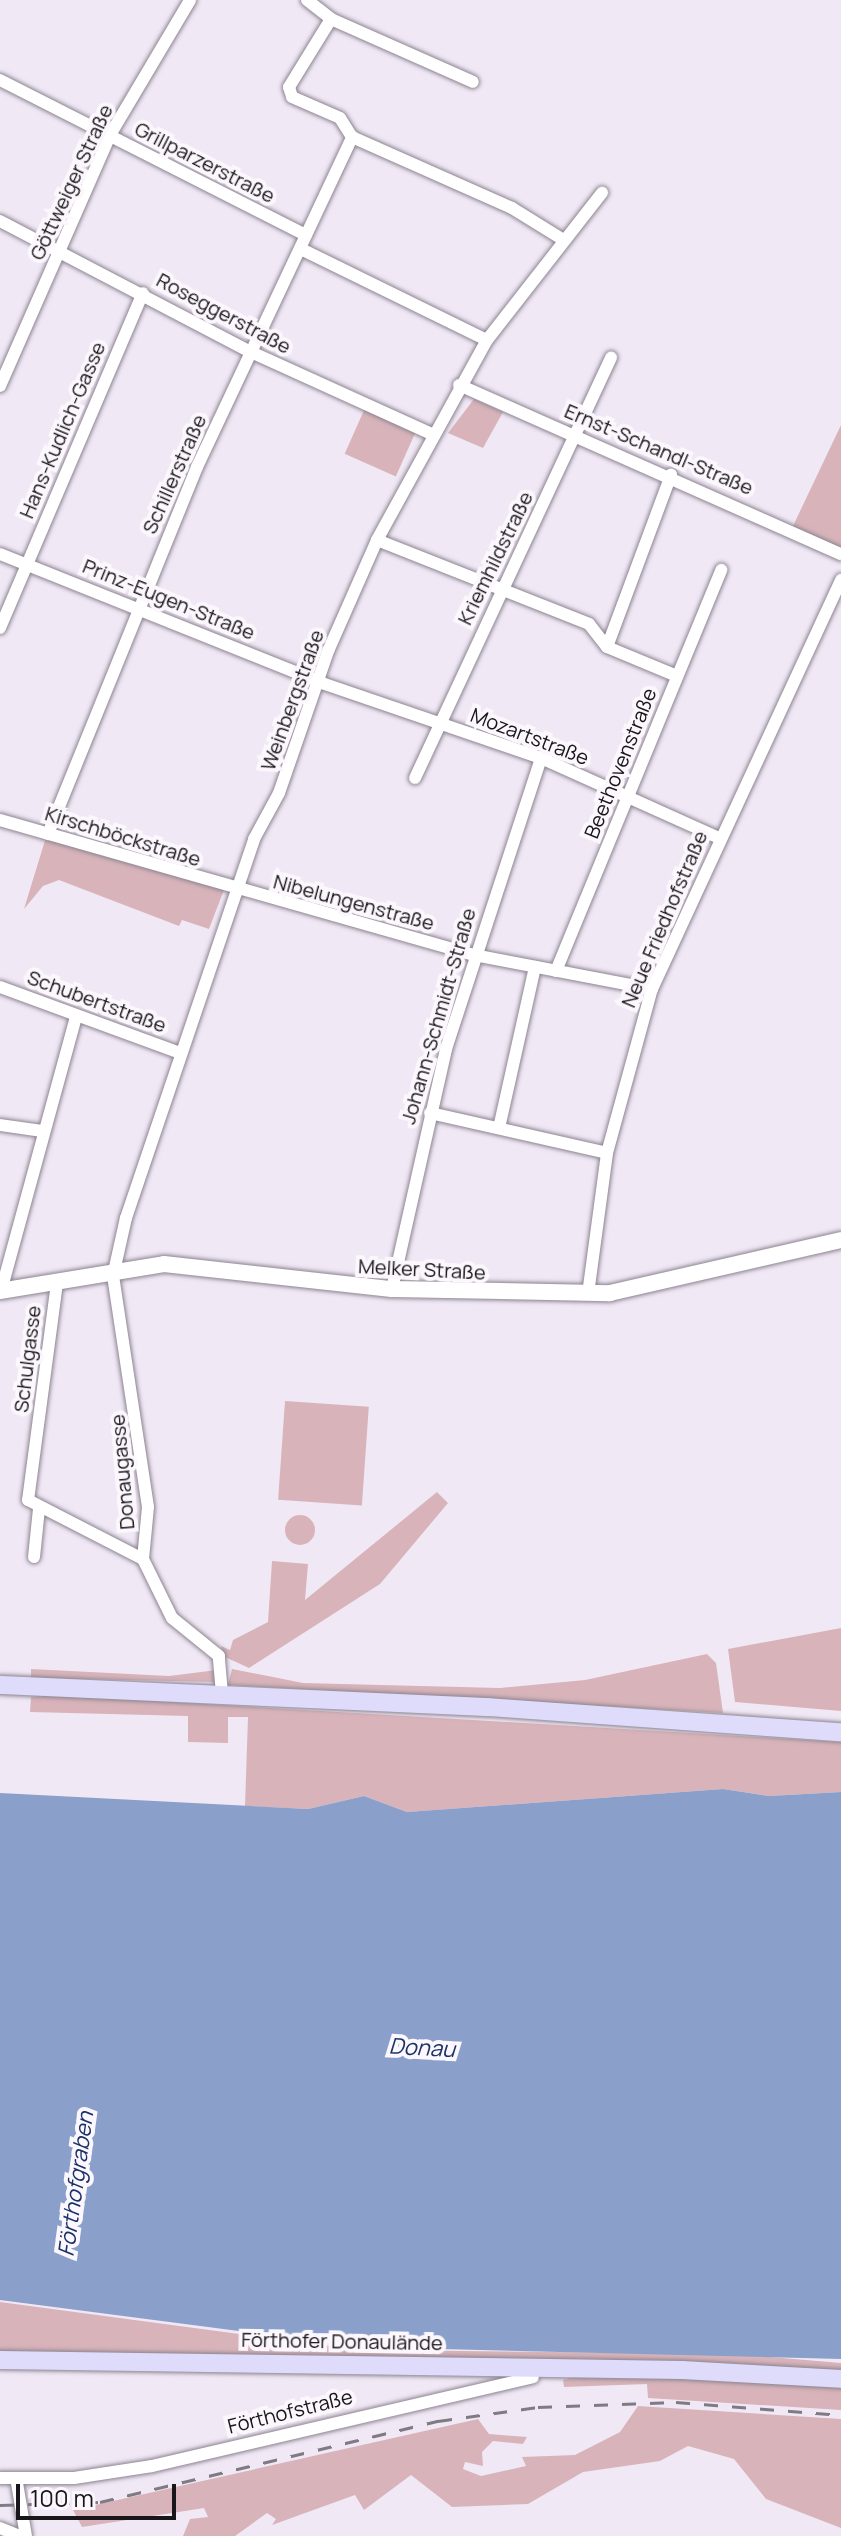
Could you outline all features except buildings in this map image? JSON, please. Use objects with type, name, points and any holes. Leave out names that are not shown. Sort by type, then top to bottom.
[{"type":"main road","points":[[0,1685],[222,1694],[841,1732]]},
{"type":"main road","name":"Förthofer Donaulände","points":[[0,2360],[682,2370],[841,2379]]},
{"type":"street","name":"Göttweiger Straße","points":[[0,386],[110,135],[190,0]]},
{"type":"street","points":[[307,0],[331,19],[473,82]]},
{"type":"street","points":[[331,19],[289,92],[340,118],[352,137],[512,208],[562,239]]},
{"type":"street","name":"Grillparzerstraße","points":[[0,80],[306,235]]},
{"type":"street","name":"Schillerstraße","points":[[48,834],[137,608],[251,352],[352,137]]},
{"type":"street","name":"Weinbergstraße","points":[[116,1267],[180,1053],[235,890],[322,683],[329,649],[377,540],[432,434],[487,340],[562,239],[602,193]]},
{"type":"street","name":"Roseggerstraße","points":[[0,221],[61,250],[251,352],[432,434]]},
{"type":"street","points":[[301,249],[487,340]]},
{"type":"street","name":"Hans-Kudlich-Gasse","points":[[0,628],[143,293]]},
{"type":"street","name":"Kriemhildstraße","points":[[415,778],[501,588],[579,436],[611,357]]},
{"type":"street","name":"Ernst-Schandl-Straße","points":[[459,385],[671,475],[841,554]]},
{"type":"street","points":[[607,647],[671,475]]},
{"type":"street","points":[[377,540],[589,624],[607,647],[677,676]]},
{"type":"street","name":"Prinz-Eugen-Straße","points":[[0,554],[322,683]]},
{"type":"street","name":"Beethovenstraße","points":[[556,971],[721,570]]},
{"type":"street","name":"Neue Friedhofstraße","points":[[588,1294],[607,1153],[652,989],[719,838],[841,580]]},
{"type":"street","name":"Mozartstraße","points":[[322,683],[541,758],[719,838]]},
{"type":"street","name":"Johann-Schmidt-Straße","points":[[392,1289],[430,1113],[474,955],[541,758]]},
{"type":"street","name":"Kirschböckstraße","points":[[0,820],[235,890]]},
{"type":"street","name":"Nibelungenstraße","points":[[235,890],[474,955],[652,989]]},
{"type":"street","points":[[499,1128],[535,967]]},
{"type":"street","name":"Schubertstraße","points":[[0,987],[180,1053]]},
{"type":"street","points":[[1,1291],[42,1131],[76,1016]]},
{"type":"street","points":[[430,1113],[607,1153]]},
{"type":"street","points":[[0,1125],[42,1131]]},
{"type":"street","name":"Melker Straße","points":[[1,1291],[57,1283],[116,1267],[188,1266],[392,1289],[588,1294],[841,1240]]},
{"type":"street","name":"Donaugasse","points":[[116,1267],[148,1507],[143,1559]]},
{"type":"street","name":"Schulgasse","points":[[39,1509],[28,1500],[57,1283]]},
{"type":"street","points":[[34,1557],[39,1509],[143,1559],[172,1618],[219,1656],[222,1694]]},
{"type":"street","name":"Förthofstraße","points":[[0,2478],[17,2483],[152,2466],[517,2377],[587,2368]]},
{"type":"street","points":[[17,2483],[26,2536]]},
{"type":"street","points":[[0,2528],[20,2536]]},
{"type":"shaded area","points":[[474,399],[503,412],[483,448],[448,433]]},
{"type":"shaded area","points":[[365,408],[416,431],[396,476],[345,454]]},
{"type":"shaded area","points":[[841,425],[841,551],[792,528]]},
{"type":"shaded area","points":[[46,837],[224,890],[209,929],[182,920],[179,926],[59,880],[43,886],[24,909]]},
{"type":"shaded area","points":[[285,1401],[369,1407],[362,1506],[278,1500]]},
{"type":"shaded area","points":[[437,1492],[448,1503],[380,1584],[249,1668],[225,1657],[221,1646],[230,1650],[233,1640],[268,1622],[272,1561],[308,1564],[305,1600]]},
{"type":"shaded area","points":[[300,1515],[311,1519],[315,1530],[311,1541],[300,1545],[289,1541],[285,1530],[289,1519]]},
{"type":"shaded area","points":[[841,1628],[841,1711],[735,1702],[728,1649]]},
{"type":"shaded area","points":[[707,1654],[716,1663],[723,1713],[228,1685],[232,1669],[303,1683],[500,1688],[585,1680]]},
{"type":"shaded area","points":[[31,1669],[169,1676],[217,1670],[216,1682],[31,1678]]},
{"type":"shaded area","points":[[54,1695],[841,1742],[841,1792],[769,1796],[723,1789],[407,1812],[364,1796],[308,1809],[245,1806],[248,1717],[228,1717],[228,1743],[188,1742],[188,1716],[30,1712],[31,1697]]},
{"type":"shaded area","points":[[0,2302],[360,2350],[737,2354],[841,2363],[841,2374],[0,2352]]},
{"type":"shaded area","points":[[588,2373],[841,2385],[841,2410],[648,2398],[647,2384],[564,2387],[563,2380]]},
{"type":"shaded area","points":[[638,2406],[841,2419],[841,2528],[766,2499],[734,2459],[688,2446],[660,2461],[583,2472],[528,2504],[452,2507],[411,2475],[364,2510],[355,2495],[272,2525],[276,2519],[267,2513],[235,2536],[183,2536],[190,2519],[208,2517],[204,2508],[82,2527],[73,2510],[478,2419],[489,2434],[527,2437],[523,2444],[493,2441],[482,2452],[483,2466],[465,2462],[463,2469],[481,2476],[526,2466],[522,2457],[575,2455],[620,2432]]},
{"type":"water","points":[[723,1789],[769,1796],[841,1792],[841,2359],[361,2347],[0,2300],[0,1793],[308,1809],[364,1796],[407,1812]]},
{"type":"railway","points":[[0,2505],[100,2502],[438,2421],[538,2407],[676,2402],[841,2415]]},
{"type":"water label","name":"Donau","points":[[422,2048]]},
{"type":"water label","name":"Förthofgraben","points":[[76,2184]]}]
